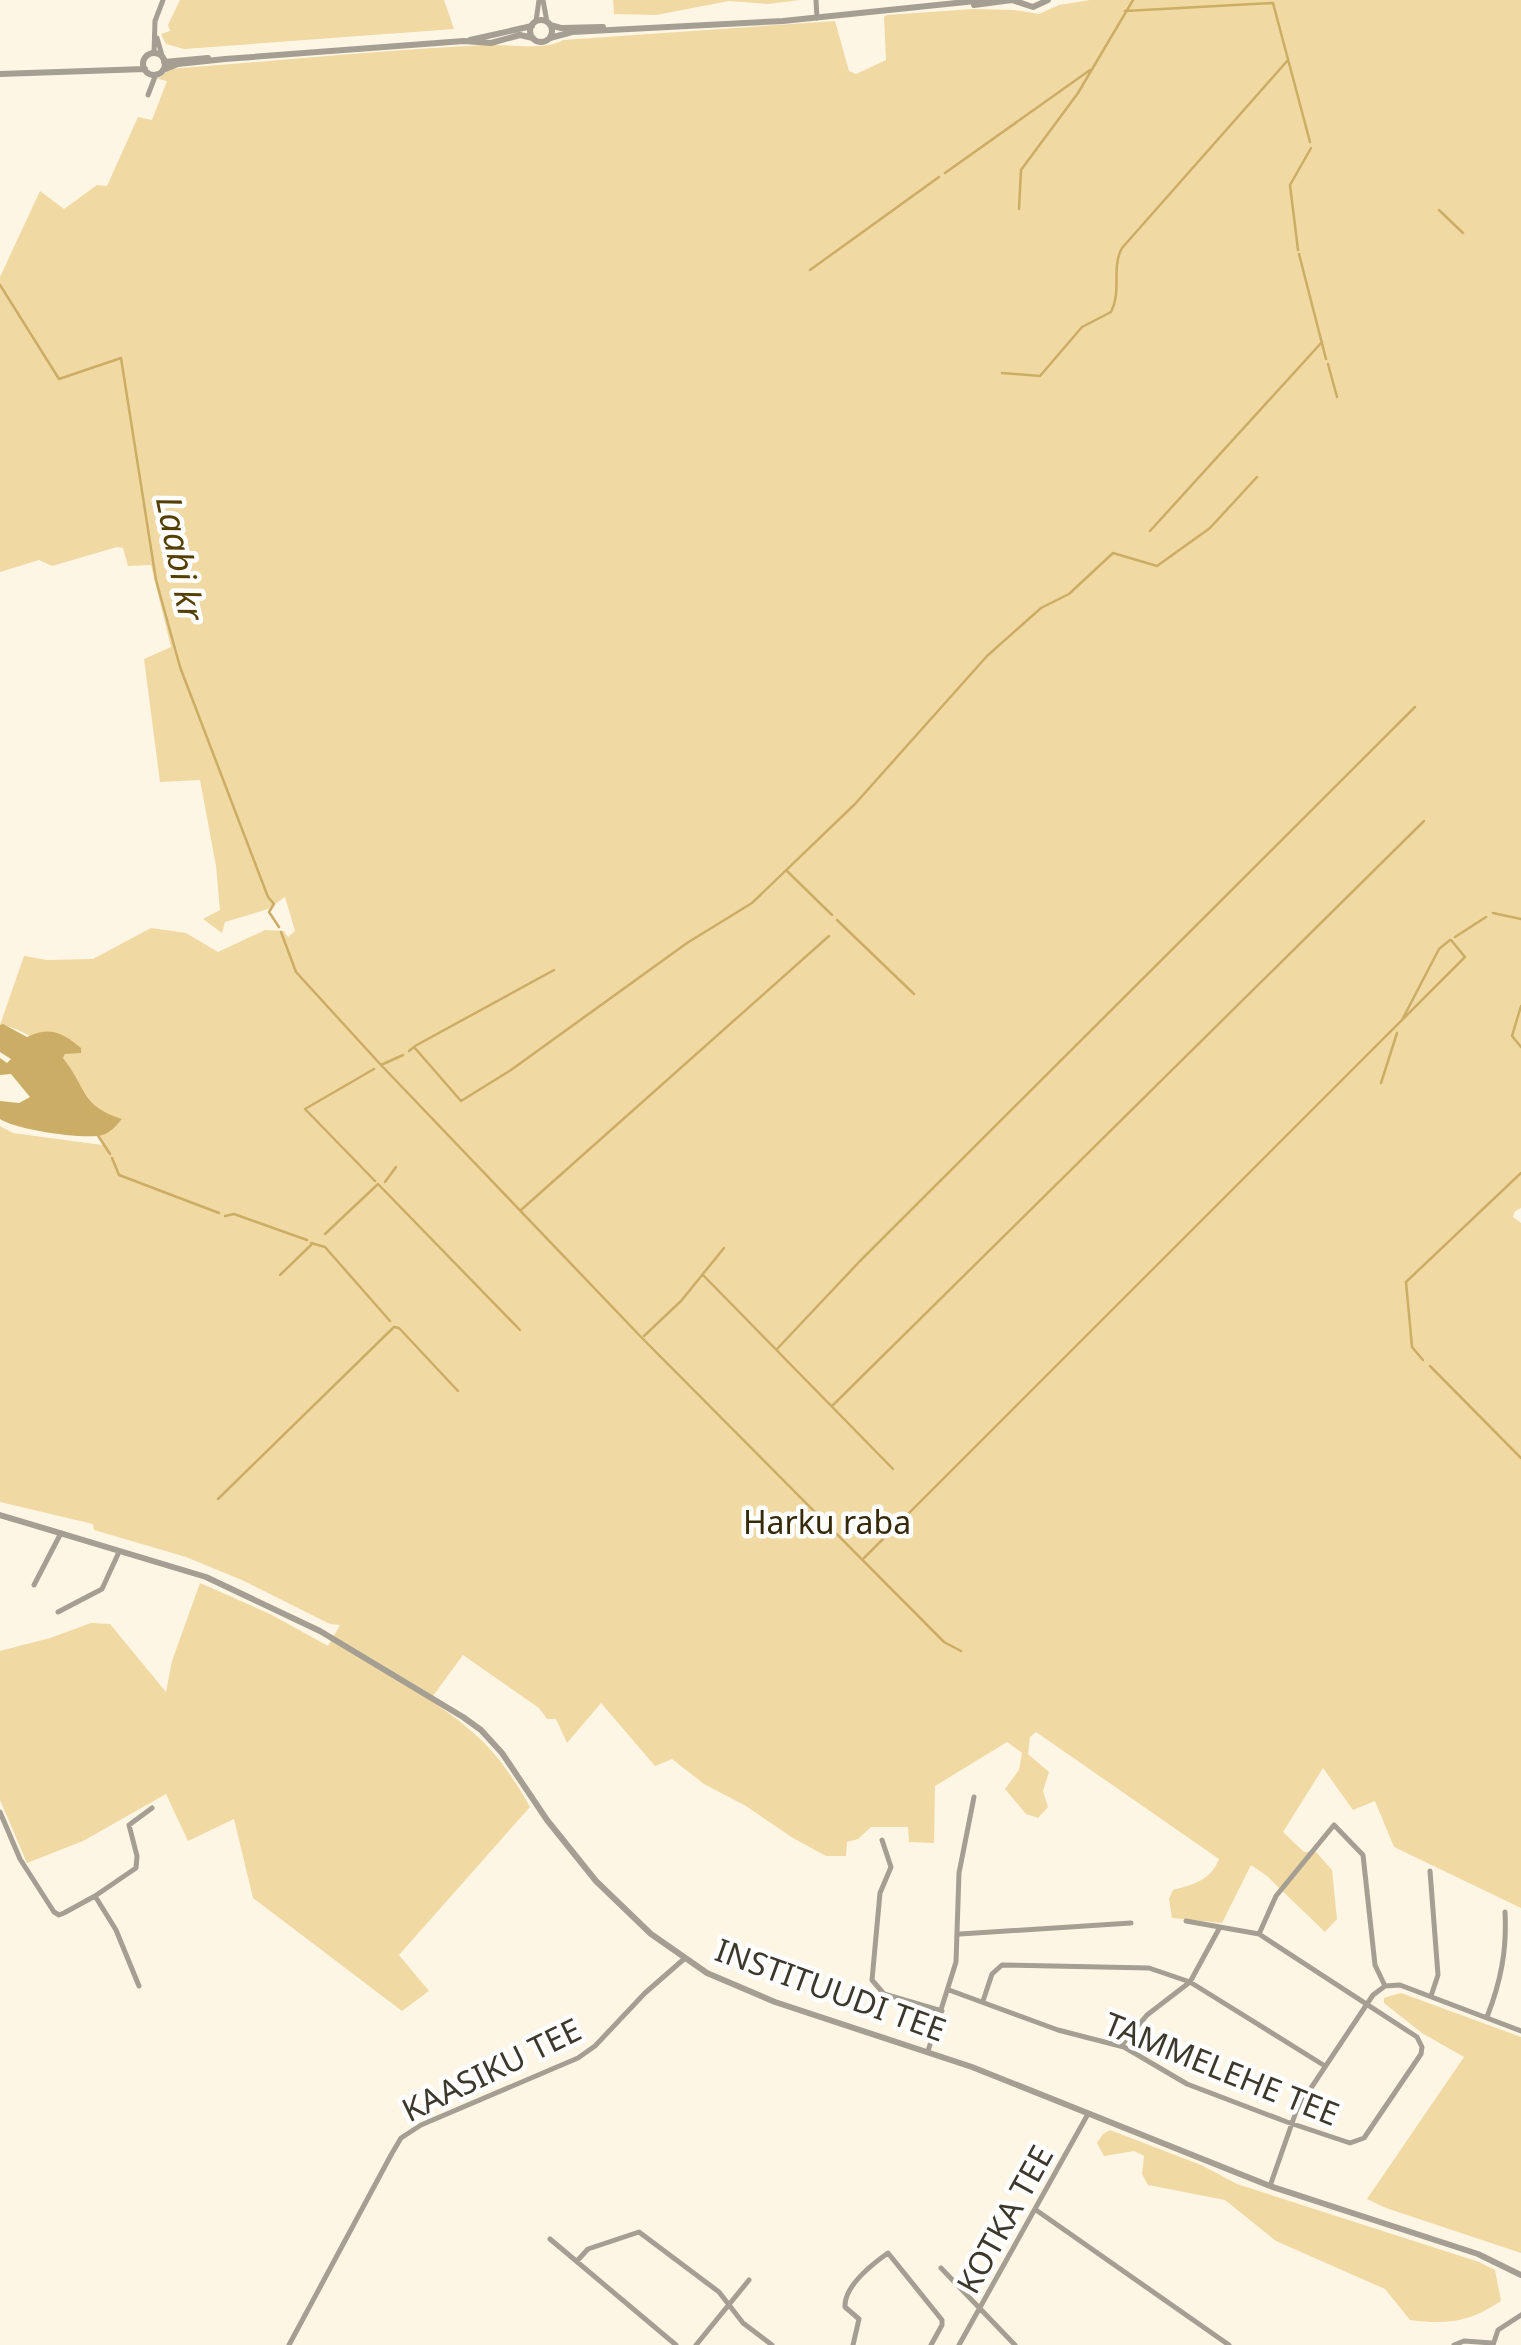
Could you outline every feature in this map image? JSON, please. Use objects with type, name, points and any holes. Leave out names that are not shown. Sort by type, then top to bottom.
[{"type":"street","points":[[148,95],[162,66],[155,21],[163,0]]},
{"type":"street","points":[[541,0],[550,38]]},
{"type":"street","points":[[533,38],[541,0]]},
{"type":"street","points":[[816,0],[817,18]]},
{"type":"street","points":[[0,72],[162,66],[192,57],[224,59],[464,41],[491,43],[520,35],[541,42],[572,32],[817,18],[985,0]]},
{"type":"street","points":[[961,4],[987,5],[1012,0],[1033,8],[1044,1]]},
{"type":"street","points":[[464,41],[534,24],[618,29]]},
{"type":"street","points":[[144,65],[154,53],[156,36]]},
{"type":"street","points":[[154,53],[162,66]]},
{"type":"street","name":"INSTITUUDI TEE","points":[[0,1516],[206,1577],[320,1632],[463,1717],[502,1753],[547,1820],[596,1882],[622,1909],[684,1959],[775,2002],[928,2051],[1270,2186],[1454,2245],[1500,2262],[1521,2275]]},
{"type":"street","points":[[34,1585],[61,1533]]},
{"type":"street","points":[[58,1612],[102,1589],[120,1549]]},
{"type":"street","points":[[928,2051],[949,1990],[958,1934],[959,1874],[974,1797]]},
{"type":"street","points":[[0,1812],[20,1859],[50,1908],[60,1915],[136,1868],[129,1825],[152,1808]]},
{"type":"street","points":[[1259,1934],[1276,1896],[1334,1825],[1362,1854],[1374,1965],[1385,1986]]},
{"type":"street","points":[[882,1840],[891,1867],[880,1893],[872,1971],[876,1987],[884,1994],[942,2011]]},
{"type":"street","points":[[1430,1871],[1438,1975],[1431,1996]]},
{"type":"street","points":[[94,1896],[116,1930],[139,1986]]},
{"type":"street","points":[[1487,2017],[1504,1962],[1504,1912]]},
{"type":"street","points":[[1186,1920],[1259,1934],[1366,2004]]},
{"type":"street","points":[[958,1934],[1131,1923]]},
{"type":"street","points":[[1122,2046],[1147,2014],[1190,1982],[1220,1926]]},
{"type":"street","name":"KAASIKU TEE","points":[[289,2345],[407,2133],[502,2088],[578,2058],[684,1959]]},
{"type":"street","points":[[982,2001],[992,1974],[1002,1965],[1149,1968],[1190,1982],[1326,2066]]},
{"type":"street","points":[[1270,2186],[1291,2124],[1366,2004],[1385,1986],[1400,1985],[1521,2031]]},
{"type":"street","name":"TAMMELEHE TEE","points":[[949,1990],[1058,2030],[1122,2046],[1138,2052],[1186,2084],[1291,2124],[1357,2143],[1421,2054],[1422,2046],[1417,2037],[1366,2004]]},
{"type":"street","name":"KOTKA TEE","points":[[959,2345],[1088,2114]]},
{"type":"street","points":[[1036,2210],[1229,2345]]},
{"type":"street","points":[[577,2261],[588,2249],[639,2232],[719,2292],[743,2322],[772,2345]]},
{"type":"street","points":[[550,2239],[676,2345]]},
{"type":"street","points":[[853,2345],[859,2319],[845,2307],[845,2298],[863,2274],[888,2254],[942,2320],[931,2345]]},
{"type":"street","points":[[941,2268],[1015,2345]]},
{"type":"street","points":[[696,2345],[749,2280]]},
{"type":"street","points":[[1454,2345],[1492,2344],[1504,2324],[1521,2315]]},
{"type":"green space","points":[[180,0],[444,0],[454,29],[184,49],[166,44],[161,34],[170,31],[168,25]]},
{"type":"green space","points":[[613,0],[800,0],[768,4],[729,1],[656,15],[614,14]]},
{"type":"green space","name":"Harku raba","points":[[1090,0],[1521,0],[1521,1208],[1513,1217],[1521,1223],[1521,1908],[1394,1847],[1375,1801],[1353,1810],[1323,1768],[1283,1832],[1304,1852],[1316,1852],[1332,1870],[1337,1919],[1325,1932],[1251,1865],[1222,1923],[1172,1918],[1169,1899],[1173,1890],[1206,1877],[1219,1859],[1036,1732],[1030,1737],[1028,1754],[1049,1772],[1043,1791],[1048,1807],[1038,1818],[1026,1814],[1005,1789],[1019,1770],[1022,1753],[1007,1742],[935,1786],[934,1843],[909,1842],[908,1827],[871,1827],[858,1839],[847,1842],[846,1856],[826,1856],[704,1784],[672,1759],[655,1766],[601,1703],[567,1743],[556,1719],[547,1719],[539,1708],[463,1655],[430,1700],[488,1746],[530,1807],[399,1955],[429,1991],[402,2011],[253,1898],[234,1819],[188,1841],[166,1794],[83,1841],[27,1863],[0,1800],[0,1651],[91,1623],[110,1624],[166,1692],[172,1661],[200,1583],[270,1614],[328,1646],[340,1625],[330,1624],[186,1557],[94,1530],[93,1524],[0,1502],[0,1126],[13,1133],[102,1145],[99,1135],[122,1120],[91,1104],[63,1058],[65,1054],[0,1025],[24,956],[93,959],[151,928],[186,933],[218,952],[265,930],[284,931],[288,937],[295,931],[285,897],[268,909],[225,922],[222,933],[203,919],[220,910],[200,780],[160,782],[144,659],[171,647],[151,565],[128,566],[123,548],[117,547],[52,566],[39,560],[0,572],[0,277],[40,191],[64,209],[97,185],[107,186],[138,117],[152,120],[167,81],[158,79],[170,69],[448,47],[538,46],[563,40],[835,21],[849,71],[856,74],[886,60],[887,15],[973,9],[1039,14],[1059,5]]},
{"type":"green space","points":[[1401,1993],[1521,2037],[1521,2253],[1367,2199],[1464,2057],[1422,2033],[1384,2003],[1384,1998]]},
{"type":"green space","points":[[1110,2130],[1201,2165],[1237,2184],[1479,2262],[1495,2270],[1501,2301],[1458,2320],[1410,2320],[1385,2289],[1276,2241],[1225,2200],[1148,2185],[1142,2174],[1144,2156],[1134,2151],[1104,2156],[1097,2143]]},
{"type":"shaded area","points":[[3,1024],[27,1037],[49,1031],[74,1042],[81,1053],[65,1054],[63,1058],[86,1095],[98,1108],[122,1119],[109,1132],[94,1136],[35,1130],[0,1119],[0,1101],[19,1103],[30,1097],[11,1074],[0,1075],[0,1058],[7,1063],[11,1059],[0,1052]]},
{"type":"waterway","points":[[1019,209],[1021,170],[1078,93],[1133,0]]},
{"type":"waterway","points":[[1125,11],[1273,3],[1310,142]]},
{"type":"waterway","points":[[1002,373],[1040,376],[1082,327],[1111,312],[1122,248],[1288,60]]},
{"type":"waterway","points":[[945,173],[1090,70]]},
{"type":"waterway","points":[[1298,250],[1290,185],[1311,148]]},
{"type":"waterway","points":[[810,270],[939,177]]},
{"type":"waterway","points":[[1439,210],[1463,233]]},
{"type":"waterway","points":[[1299,254],[1326,359]]},
{"type":"waterway","name":"Laabi kr","points":[[0,285],[59,379],[121,358],[156,580],[180,667],[274,904],[269,912],[279,927]]},
{"type":"waterway","points":[[1150,531],[1322,342]]},
{"type":"waterway","points":[[1328,364],[1337,397]]},
{"type":"waterway","points":[[409,1051],[414,1047],[461,1101],[511,1070],[687,943],[752,903],[855,804],[987,656],[1041,608],[1069,594],[1113,553],[1157,566],[1210,528],[1257,477]]},
{"type":"waterway","points":[[777,1349],[860,1261],[1415,707]]},
{"type":"waterway","points":[[832,1406],[1424,821]]},
{"type":"waterway","points":[[787,871],[832,915]]},
{"type":"waterway","points":[[1493,913],[1521,919]]},
{"type":"waterway","points":[[1455,937],[1486,917]]},
{"type":"waterway","points":[[837,920],[914,994]]},
{"type":"waterway","points":[[281,932],[296,972],[381,1065],[642,1338],[944,1642],[961,1651]]},
{"type":"waterway","points":[[521,1210],[829,936]]},
{"type":"waterway","points":[[1403,1018],[1439,949],[1450,940]]},
{"type":"waterway","points":[[864,1558],[1465,957],[1451,940]]},
{"type":"waterway","points":[[415,1046],[554,970]]},
{"type":"waterway","points":[[1521,1006],[1512,1036],[1521,1047]]},
{"type":"waterway","points":[[1381,1083],[1397,1033]]},
{"type":"waterway","points":[[381,1065],[403,1055]]},
{"type":"waterway","points":[[374,1069],[305,1109],[375,1181]]},
{"type":"waterway","points":[[97,1134],[110,1154]]},
{"type":"waterway","points":[[112,1158],[119,1175],[219,1213]]},
{"type":"waterway","points":[[385,1182],[396,1167]]},
{"type":"waterway","points":[[1423,1360],[1412,1347],[1406,1282],[1521,1173]]},
{"type":"waterway","points":[[325,1234],[378,1184],[520,1330]]},
{"type":"waterway","points":[[225,1216],[234,1214],[307,1240]]},
{"type":"waterway","points":[[311,1243],[325,1247],[390,1321]]},
{"type":"waterway","points":[[280,1275],[311,1245]]},
{"type":"waterway","points":[[644,1336],[681,1301],[724,1248]]},
{"type":"waterway","points":[[703,1275],[893,1469]]},
{"type":"waterway","points":[[218,1499],[394,1327],[458,1391]]},
{"type":"waterway","points":[[1430,1366],[1521,1458]]}]
